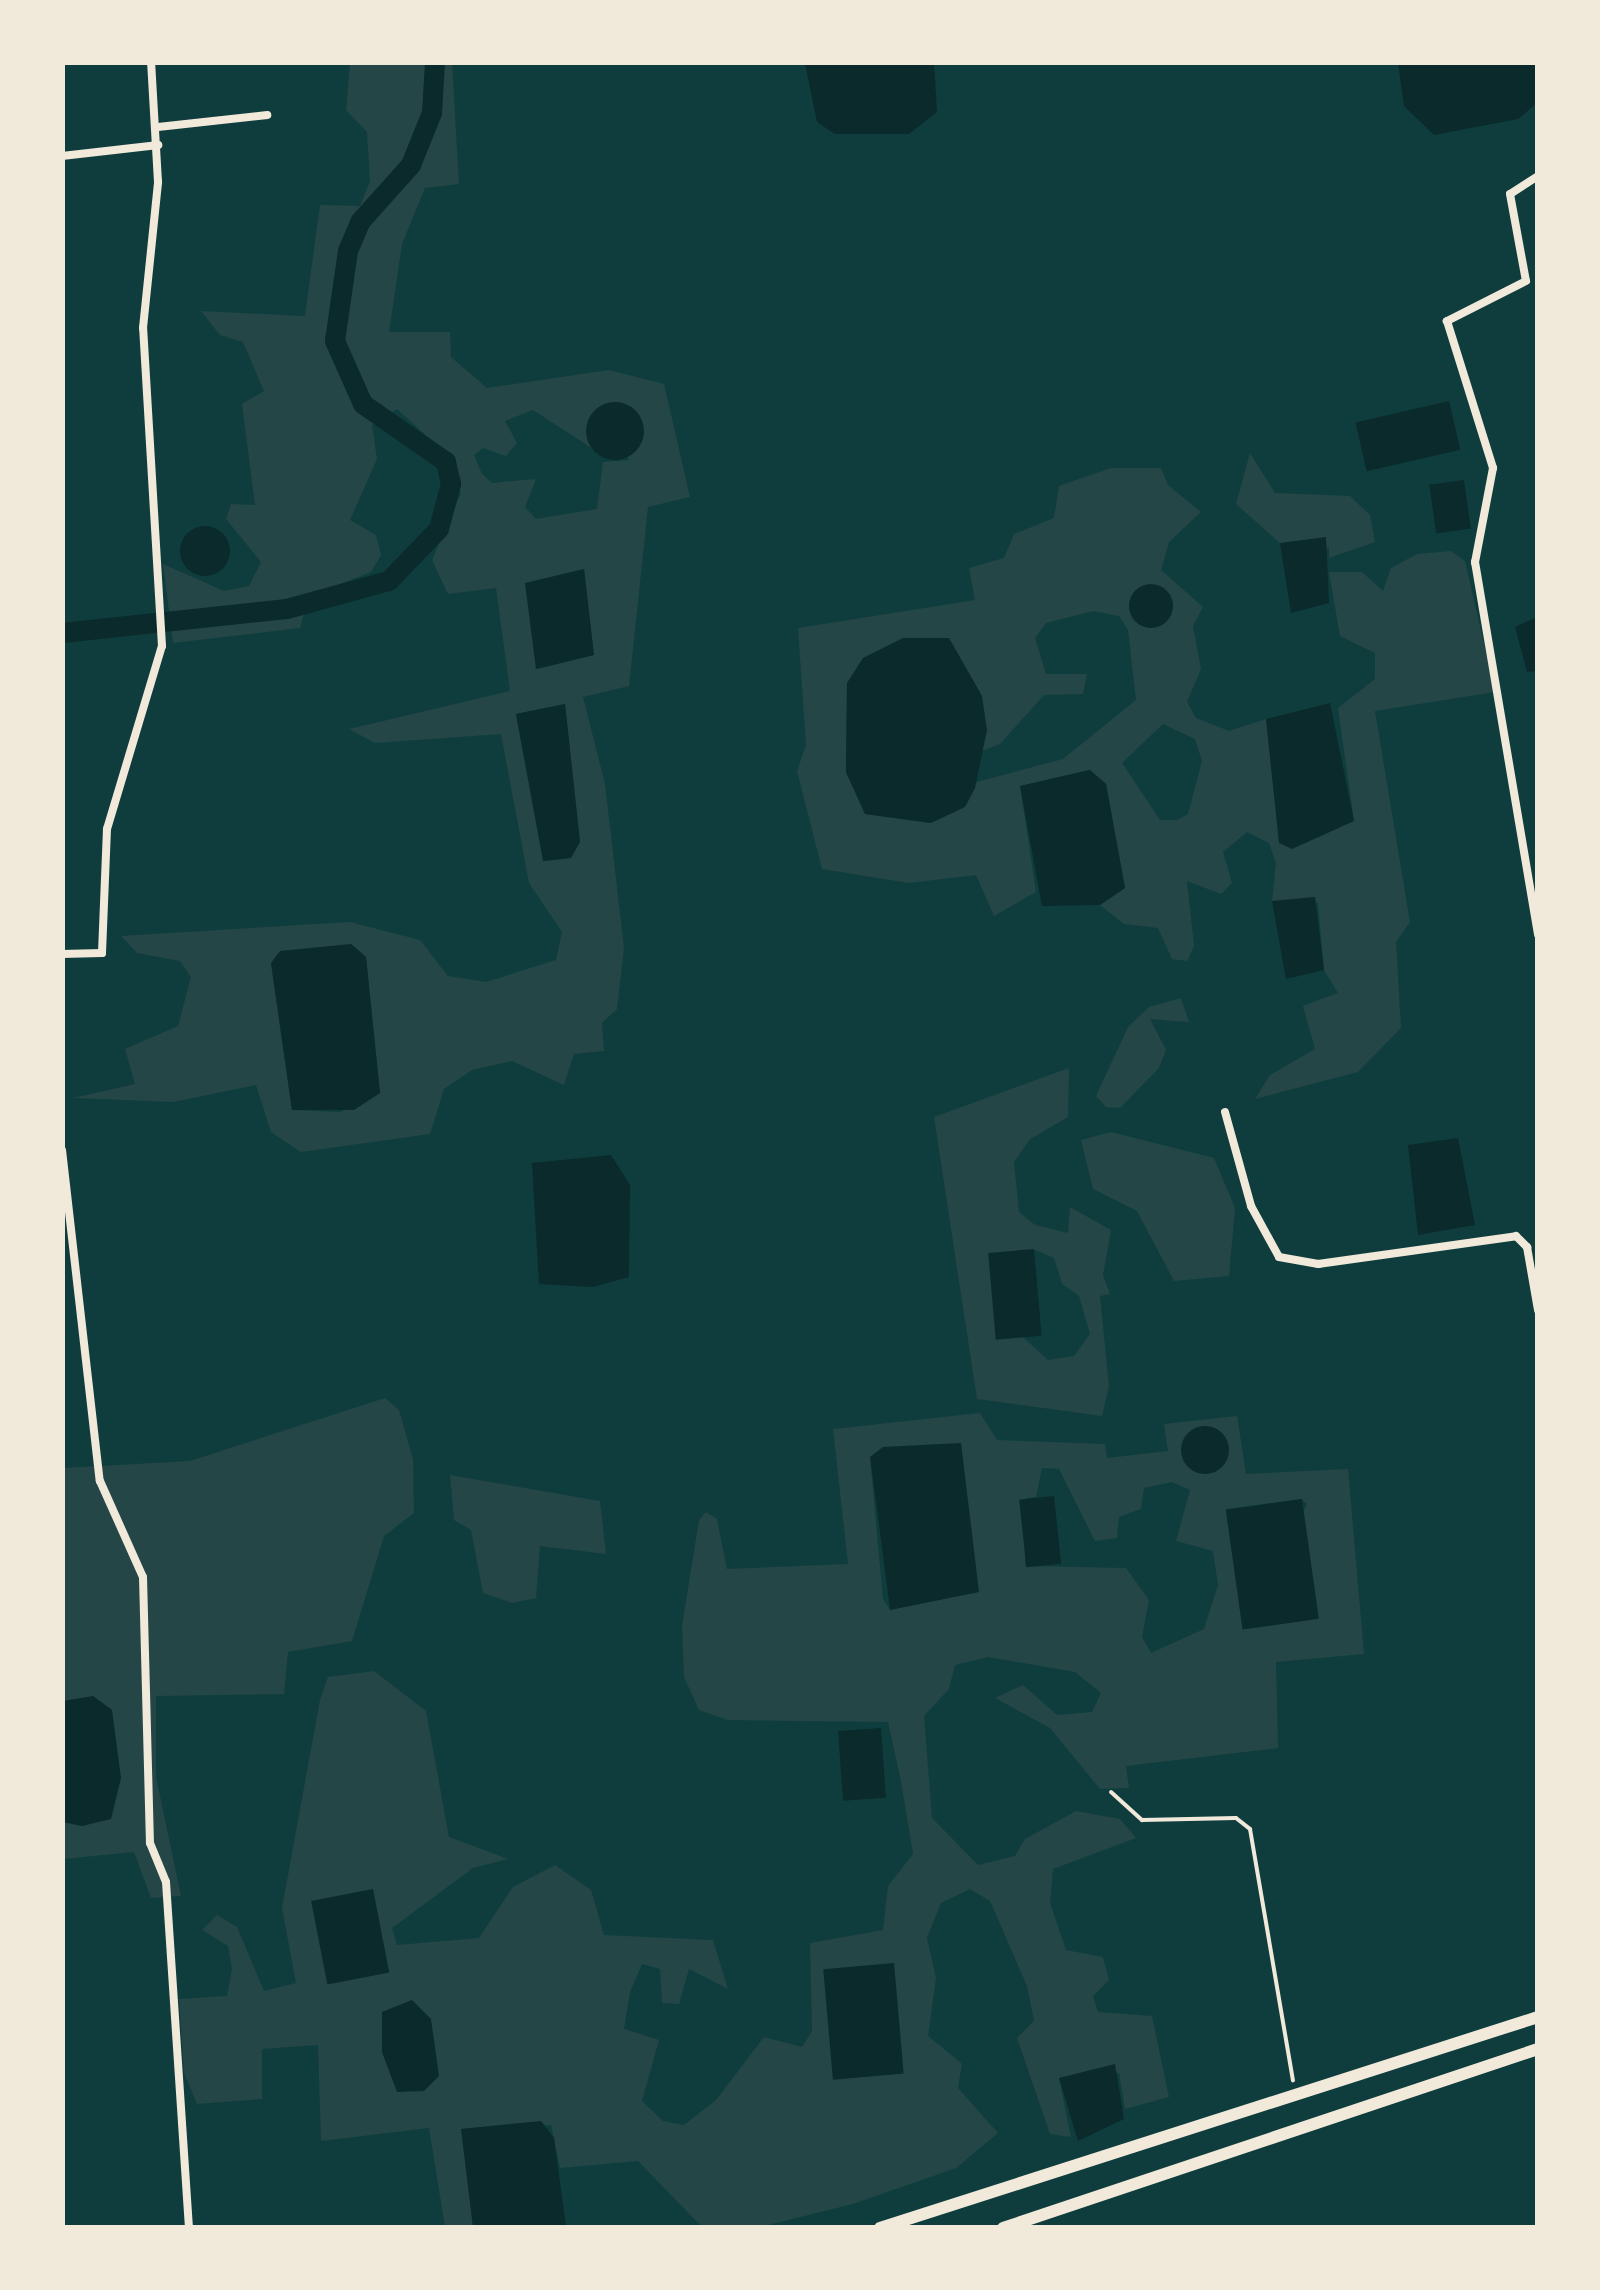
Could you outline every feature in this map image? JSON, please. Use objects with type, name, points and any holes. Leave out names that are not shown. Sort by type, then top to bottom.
[{"type":"highway","points":[[880,2228],[1298,2098],[1538,2016]]},
{"type":"highway","points":[[1004,2228],[1538,2049]]},
{"type":"street","points":[[62,954],[102,953],[107,829],[162,646],[143,328],[158,145],[150,62]]},
{"type":"street","points":[[158,127],[267,115]]},
{"type":"street","points":[[62,156],[158,145]]},
{"type":"street","points":[[1538,176],[1510,194],[1526,281],[1447,321],[1494,468],[1475,562],[1538,936]]},
{"type":"street","points":[[1226,1112],[1256,1222],[1279,1257],[1318,1264],[1516,1236],[1527,1247],[1538,1310]]},
{"type":"street","points":[[62,1150],[100,1481],[142,1577],[150,1844],[166,1882],[189,2228]]},
{"type":"path","points":[[1111,1792],[1142,1820],[1236,1818],[1250,1829],[1298,2098]]},
{"type":"shaded area","points":[[350,63],[452,63],[459,184],[425,188],[402,244],[389,332],[450,332],[451,357],[487,388],[609,370],[664,384],[690,497],[648,507],[629,686],[583,697],[605,784],[624,948],[617,1009],[602,1023],[604,1051],[574,1054],[564,1085],[512,1061],[472,1070],[444,1089],[430,1134],[301,1152],[271,1132],[256,1085],[173,1102],[73,1098],[135,1084],[125,1049],[178,1026],[191,977],[180,961],[137,953],[121,936],[350,922],[420,940],[448,976],[486,982],[556,960],[562,932],[529,883],[501,734],[375,743],[349,729],[510,691],[496,588],[448,594],[432,560],[461,493],[452,459],[397,409],[372,425],[377,459],[350,520],[376,535],[381,555],[371,572],[309,596],[300,628],[173,643],[163,564],[224,591],[249,586],[261,562],[226,519],[231,504],[255,505],[242,404],[264,391],[243,342],[220,335],[201,311],[305,316],[320,205],[360,206],[370,181],[367,132],[346,110]],"holes":[[[533,410],[593,449],[591,421],[630,460],[603,462],[597,509],[536,519],[525,507],[536,479],[492,483],[482,474],[474,455],[483,448],[506,456],[517,443],[505,421]],[[584,569],[594,655],[537,669]],[[565,704],[580,842],[570,858],[544,861],[516,714]],[[351,944],[366,957],[380,1093],[340,1112],[292,1110],[271,963]]]},
{"type":"shaded area","points":[[805,63],[934,63],[937,112],[909,134],[835,134],[817,122]]},
{"type":"shaded area","points":[[1398,63],[1537,63],[1537,103],[1518,119],[1434,135],[1404,106]]},
{"type":"shaded area","points":[[1449,401],[1460,450],[1367,471],[1355,423]]},
{"type":"shaded area","points":[[615,402],[635,411],[644,431],[635,451],[615,460],[595,451],[586,431],[595,411]]},
{"type":"shaded area","points":[[1250,453],[1275,493],[1350,496],[1370,515],[1375,542],[1329,558],[1329,548],[1280,543],[1236,504]]},
{"type":"shaded area","points":[[1111,468],[1161,468],[1168,485],[1201,512],[1169,542],[1161,570],[1203,607],[1193,626],[1201,669],[1187,702],[1196,718],[1229,731],[1266,719],[1280,843],[1354,821],[1338,708],[1375,679],[1375,653],[1340,636],[1329,572],[1362,572],[1383,591],[1391,568],[1417,554],[1451,551],[1465,561],[1495,692],[1375,711],[1410,922],[1396,942],[1401,1028],[1358,1072],[1255,1099],[1270,1075],[1315,1049],[1303,1006],[1338,993],[1324,970],[1318,903],[1272,901],[1276,863],[1269,843],[1247,832],[1223,852],[1232,883],[1221,894],[1187,881],[1194,946],[1187,961],[1172,959],[1158,928],[1124,924],[1100,905],[1125,888],[1106,784],[1089,770],[1020,786],[1036,892],[994,916],[976,875],[909,883],[822,869],[797,771],[806,745],[798,628],[975,600],[969,568],[1004,558],[1014,534],[1054,518],[1059,486]],"holes":[[[1093,611],[1119,616],[1128,630],[1136,700],[1063,759],[977,782],[931,823],[865,814],[846,772],[847,683],[987,730],[982,751],[1000,744],[1044,695],[1083,694],[1087,674],[1046,674],[1035,638],[1046,623]],[[1163,724],[1195,739],[1202,761],[1188,814],[1177,820],[1160,820],[1122,763]]]},
{"type":"shaded area","points":[[1464,480],[1471,529],[1436,533],[1429,485]]},
{"type":"shaded area","points":[[205,526],[223,533],[230,551],[223,569],[205,576],[187,569],[180,551],[187,533]]},
{"type":"shaded area","points":[[1326,537],[1329,603],[1291,613],[1280,543]]},
{"type":"shaded area","points":[[584,569],[594,655],[536,669],[525,583]]},
{"type":"shaded area","points":[[1151,584],[1167,590],[1173,606],[1167,622],[1151,628],[1135,622],[1129,606],[1135,590]]},
{"type":"shaded area","points":[[1537,617],[1537,671],[1527,672],[1515,627]]},
{"type":"shaded area","points":[[903,638],[949,638],[982,696],[987,730],[975,788],[965,807],[931,823],[865,814],[846,772],[847,683],[863,658]]},
{"type":"shaded area","points":[[1330,703],[1354,821],[1292,849],[1279,843],[1266,719]]},
{"type":"shaded area","points":[[565,704],[580,842],[571,858],[543,861],[516,714]]},
{"type":"shaded area","points":[[1090,770],[1106,784],[1125,888],[1100,905],[1042,906],[1020,786]]},
{"type":"shaded area","points":[[1315,897],[1324,970],[1286,979],[1272,901]]},
{"type":"shaded area","points":[[351,944],[366,957],[380,1093],[354,1110],[292,1110],[271,963],[280,951]]},
{"type":"shaded area","points":[[1181,998],[1189,1022],[1150,1019],[1166,1050],[1159,1068],[1120,1108],[1106,1107],[1096,1096],[1128,1027],[1149,1007]]},
{"type":"shaded area","points":[[1069,1068],[1068,1117],[1030,1139],[1014,1162],[1019,1212],[1035,1225],[1068,1233],[1070,1207],[1111,1230],[1103,1275],[1110,1294],[1100,1296],[1109,1386],[1102,1416],[977,1399],[934,1117]],"holes":[[[1033,1249],[1054,1258],[1062,1284],[1079,1296],[1090,1334],[1074,1356],[1048,1360],[1024,1338]]]},
{"type":"shaded area","points":[[1111,1132],[1214,1158],[1235,1208],[1229,1276],[1174,1281],[1137,1211],[1093,1189],[1081,1140]]},
{"type":"shaded area","points":[[1458,1138],[1475,1225],[1418,1235],[1408,1145]]},
{"type":"shaded area","points":[[611,1155],[630,1185],[629,1277],[593,1287],[539,1284],[532,1163]]},
{"type":"shaded area","points":[[1034,1249],[1042,1336],[996,1340],[988,1253]]},
{"type":"shaded area","points":[[385,1398],[399,1410],[413,1459],[414,1513],[384,1536],[352,1641],[288,1652],[284,1694],[156,1696],[156,1777],[181,1896],[151,1898],[134,1852],[63,1859],[63,1468],[190,1461]]},
{"type":"shaded area","points":[[980,1413],[997,1440],[1105,1444],[1107,1458],[1168,1451],[1164,1424],[1237,1416],[1246,1474],[1348,1469],[1364,1654],[1276,1662],[1278,1748],[1126,1766],[1129,1788],[1100,1789],[1050,1728],[995,1698],[1023,1685],[1057,1715],[1092,1712],[1101,1693],[1075,1672],[988,1657],[955,1665],[949,1689],[924,1716],[932,1818],[978,1865],[1015,1856],[1025,1839],[1076,1811],[1120,1819],[1136,1838],[1053,1869],[1050,1903],[1066,1950],[1103,1957],[1109,1980],[1093,1996],[1098,2012],[1152,2016],[1169,2097],[1125,2109],[1119,2073],[1059,2078],[1071,2137],[1050,2134],[1017,2038],[1034,2021],[1027,1986],[990,1901],[970,1889],[941,1903],[927,1938],[936,1978],[928,2036],[962,2064],[958,2088],[998,2133],[956,2168],[853,2204],[760,2227],[702,2227],[638,2161],[560,2168],[551,2125],[462,2129],[473,2227],[445,2227],[429,2128],[321,2141],[318,2045],[262,2049],[262,2099],[197,2104],[184,2073],[179,1999],[227,1996],[232,1969],[228,1946],[202,1930],[217,1915],[237,1927],[264,1991],[296,1983],[282,1908],[320,1700],[328,1677],[374,1671],[426,1711],[449,1837],[508,1859],[473,1868],[392,1928],[397,1945],[479,1938],[513,1887],[555,1865],[591,1890],[604,1935],[713,1940],[728,1989],[689,1969],[679,2004],[662,2003],[660,1969],[642,1964],[630,1992],[624,2029],[659,2040],[642,2101],[663,2121],[684,2125],[716,2100],[764,2037],[802,2047],[812,2031],[810,1943],[883,1930],[888,1886],[913,1854],[888,1722],[728,1720],[699,1710],[684,1677],[682,1626],[699,1520],[706,1512],[717,1519],[727,1569],[848,1564],[833,1429]],"holes":[[[870,1457],[890,1610],[883,1599]],[[1042,1468],[1059,1469],[1095,1541],[1117,1538],[1119,1517],[1141,1509],[1144,1488],[1172,1482],[1190,1490],[1176,1541],[1213,1551],[1218,1585],[1204,1629],[1151,1653],[1142,1637],[1149,1600],[1126,1568],[1025,1566],[1026,1498],[1036,1497]],[[1301,1499],[1307,1504],[1246,1628],[1226,1509]]]},
{"type":"shaded area","points":[[1205,1426],[1222,1433],[1229,1450],[1222,1467],[1205,1474],[1188,1467],[1181,1450],[1188,1433]]},
{"type":"shaded area","points":[[961,1443],[979,1592],[890,1610],[870,1457],[883,1447]]},
{"type":"shaded area","points":[[450,1475],[600,1501],[606,1554],[540,1546],[536,1598],[512,1603],[483,1593],[471,1530],[454,1520]]},
{"type":"shaded area","points":[[1054,1496],[1061,1564],[1026,1567],[1019,1500]]},
{"type":"shaded area","points":[[1302,1499],[1319,1619],[1243,1630],[1226,1510]]},
{"type":"shaded area","points":[[93,1696],[112,1710],[121,1778],[111,1819],[82,1826],[63,1822],[63,1701]]},
{"type":"shaded area","points":[[881,1728],[886,1798],[843,1801],[838,1731]]},
{"type":"shaded area","points":[[373,1889],[389,1972],[327,1984],[311,1901]]},
{"type":"shaded area","points":[[894,1963],[904,2074],[833,2080],[823,1969]]},
{"type":"shaded area","points":[[412,2000],[431,2019],[439,2076],[424,2091],[397,2092],[382,2052],[382,2012]]},
{"type":"shaded area","points":[[1115,2064],[1124,2119],[1078,2141],[1059,2078]]},
{"type":"shaded area","points":[[541,2121],[554,2138],[566,2227],[473,2227],[461,2129]]},
{"type":"waterway","points":[[62,633],[287,609],[389,581],[439,529],[451,484],[446,462],[363,404],[335,341],[348,251],[361,221],[411,165],[432,113],[435,62]]}]
